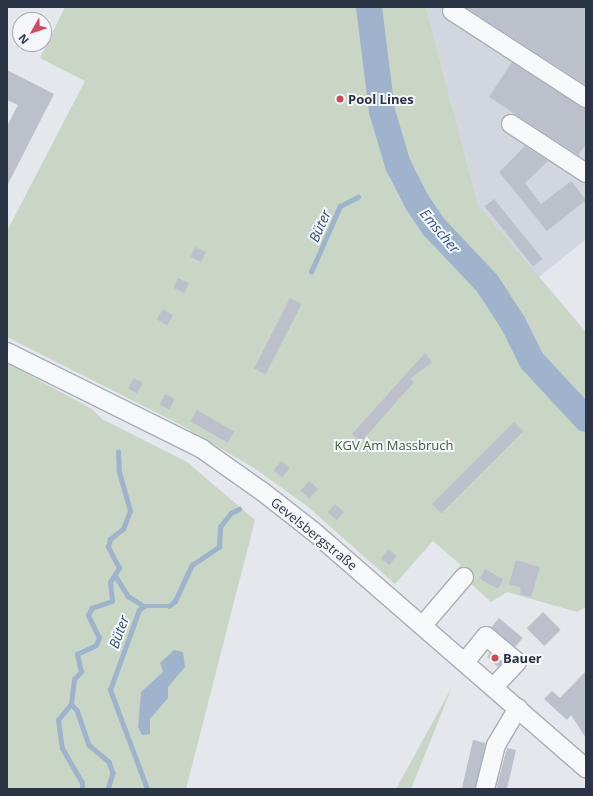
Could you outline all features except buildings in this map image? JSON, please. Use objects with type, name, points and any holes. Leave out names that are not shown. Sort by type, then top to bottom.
[{"type":"street","points":[[452,10],[586,98]]},
{"type":"street","points":[[511,124],[586,173]]},
{"type":"street","name":"Gevelsbergstraße","points":[[7,352],[202,449],[291,514],[423,625],[586,768]]},
{"type":"street","points":[[423,625],[464,577]]},
{"type":"street","points":[[464,662],[486,636],[517,662],[494,687]]},
{"type":"street","points":[[485,789],[496,745],[518,708]]},
{"type":"shaded area","points":[[426,7],[586,7],[586,239],[539,277],[478,205]]},
{"type":"green space","name":"KGV Am Massbruch","points":[[65,7],[426,7],[478,205],[586,332],[586,607],[577,612],[507,592],[491,602],[456,570],[461,565],[433,541],[395,584],[307,506],[254,468],[179,424],[7,337],[7,231],[85,81],[40,58],[43,52],[52,52],[52,34]]},
{"type":"green space","points":[[7,363],[92,409],[102,419],[187,462],[255,520],[186,789],[7,789]]},
{"type":"green space","points":[[452,687],[411,789],[396,789]]},
{"type":"water","points":[[174,650],[183,652],[185,667],[168,687],[168,698],[150,719],[150,734],[142,735],[138,727],[141,692],[163,672],[160,663]]},
{"type":"waterway","name":"Emscher","points":[[369,7],[382,111],[398,165],[417,202],[434,227],[487,283],[513,323],[532,361],[586,419]]},
{"type":"waterway","name":"Büter","points":[[395,177],[403,174]]},
{"type":"waterway","name":"Büter","points":[[311,272],[340,206],[358,197]]},
{"type":"waterway","points":[[82,789],[82,783],[62,749],[58,720],[71,704],[74,679],[81,672],[77,654],[96,645],[99,638],[88,615],[92,608],[112,601],[110,582],[119,568],[108,547],[110,539],[123,529],[130,511],[119,472],[118,452]]},
{"type":"waterway","name":"Büter","points":[[147,789],[110,690],[139,610],[144,606],[169,606],[175,601],[192,565],[219,547],[220,527],[231,513],[239,509]]},
{"type":"waterway","points":[[115,575],[128,596],[144,606]]},
{"type":"waterway","points":[[71,704],[77,710],[89,745],[109,762],[113,773],[108,789]]},
{"type":"place","name":"Pool Lines","points":[[340,99]]},
{"type":"place","name":"Bauer","points":[[495,658]]}]
